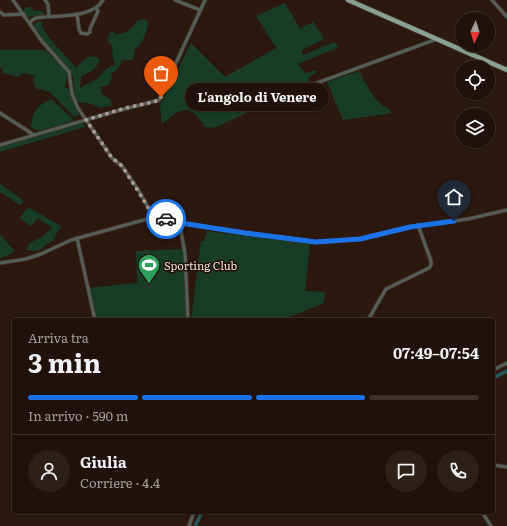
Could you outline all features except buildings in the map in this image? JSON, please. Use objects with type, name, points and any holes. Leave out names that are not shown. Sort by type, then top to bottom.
[{"type":"main road","points":[[348,0],[507,70]]},
{"type":"street","points":[[13,0],[47,47],[69,72],[74,100],[112,158],[122,166],[126,172],[149,209],[151,218]]},
{"type":"street","points":[[45,0],[48,4],[49,16]]},
{"type":"street","points":[[30,23],[33,19],[49,16],[87,13],[96,8],[103,0]]},
{"type":"street","points":[[176,0],[200,10]]},
{"type":"street","points":[[0,145],[159,100],[205,0]]},
{"type":"street","points":[[492,0],[507,17]]},
{"type":"street","points":[[77,14],[78,28],[81,32],[87,34],[90,32],[98,11],[96,8]]},
{"type":"street","points":[[0,12],[4,15],[24,14]]},
{"type":"street","points":[[273,99],[437,39]]},
{"type":"street","points":[[0,113],[34,135]]},
{"type":"street","points":[[0,263],[26,259],[77,238],[151,218],[245,233],[316,242],[360,239],[418,225],[468,219],[507,210]]},
{"type":"street","points":[[181,223],[185,254],[188,318]]},
{"type":"street","points":[[369,318],[386,289],[429,268],[431,265],[431,261],[418,225]]},
{"type":"street","points":[[77,238],[95,318]]},
{"type":"street","points":[[495,369],[507,363]]},
{"type":"street","points":[[495,465],[507,467]]},
{"type":"street","points":[[188,526],[193,514]]},
{"type":"street","points":[[483,514],[491,526]]},
{"type":"green space","points":[[285,3],[300,29],[313,22],[324,39],[302,50],[303,55],[334,42],[339,47],[298,64],[305,73],[316,70],[317,72],[308,78],[309,82],[294,86],[280,81],[242,102],[248,105],[249,109],[246,113],[214,128],[205,127],[197,116],[187,110],[174,114],[162,124],[160,105],[191,43],[225,77],[276,48],[256,16]]},
{"type":"green space","points":[[32,7],[33,11],[43,11],[44,15],[27,17],[24,8]]},
{"type":"green space","points":[[144,19],[148,23],[147,31],[138,47],[135,49],[134,57],[132,60],[122,60],[118,69],[111,74],[112,78],[109,85],[100,87],[102,94],[111,100],[112,105],[101,108],[92,104],[76,101],[73,75],[72,76],[39,38],[33,24],[41,21],[46,34],[76,68],[89,57],[99,59],[99,62],[95,68],[81,77],[80,88],[97,79],[106,69],[115,64],[112,55],[113,47],[107,39],[111,31],[115,34],[126,32],[138,20]]},
{"type":"green space","points":[[0,50],[46,50],[65,70],[67,75],[65,88],[70,89],[79,115],[74,117],[50,92],[35,88],[33,79],[35,76],[24,73],[18,77],[3,73],[2,68],[0,67]]},
{"type":"green space","points":[[359,71],[375,98],[392,113],[343,120],[327,82]]},
{"type":"green space","points":[[51,99],[73,119],[73,121],[40,131],[31,128],[32,117],[38,107]]},
{"type":"green space","points":[[83,122],[85,127],[0,152],[0,147]]},
{"type":"green space","points":[[0,184],[24,201],[20,205],[0,192]]},
{"type":"green space","points":[[28,207],[61,226],[53,240],[38,251],[27,250],[29,243],[42,237],[52,228],[38,218],[31,226],[20,218]]},
{"type":"green space","points":[[207,231],[310,244],[305,291],[325,292],[324,303],[287,318],[191,318],[201,241],[204,241]]},
{"type":"green space","points":[[0,235],[15,251],[0,259]]},
{"type":"green space","name":"Sporting Club","points":[[184,249],[186,318],[93,318],[86,288],[137,283],[136,251]]},
{"type":"waterway","points":[[495,377],[507,371]]},
{"type":"waterway","points":[[195,526],[201,514]]},
{"type":"way so far","points":[[161,97],[159,100],[154,102],[129,107],[86,120],[95,131],[103,146],[112,158],[122,166],[144,200],[149,209],[151,218],[166,219]]},
{"type":"place","name":"L'angolo di Venere","points":[[161,97]]},
{"type":"place","name":"Sporting Club","points":[[149,284]]},
{"type":"route","points":[[166,219],[181,223],[245,233],[316,242],[360,239],[425,224],[454,221]]}]
